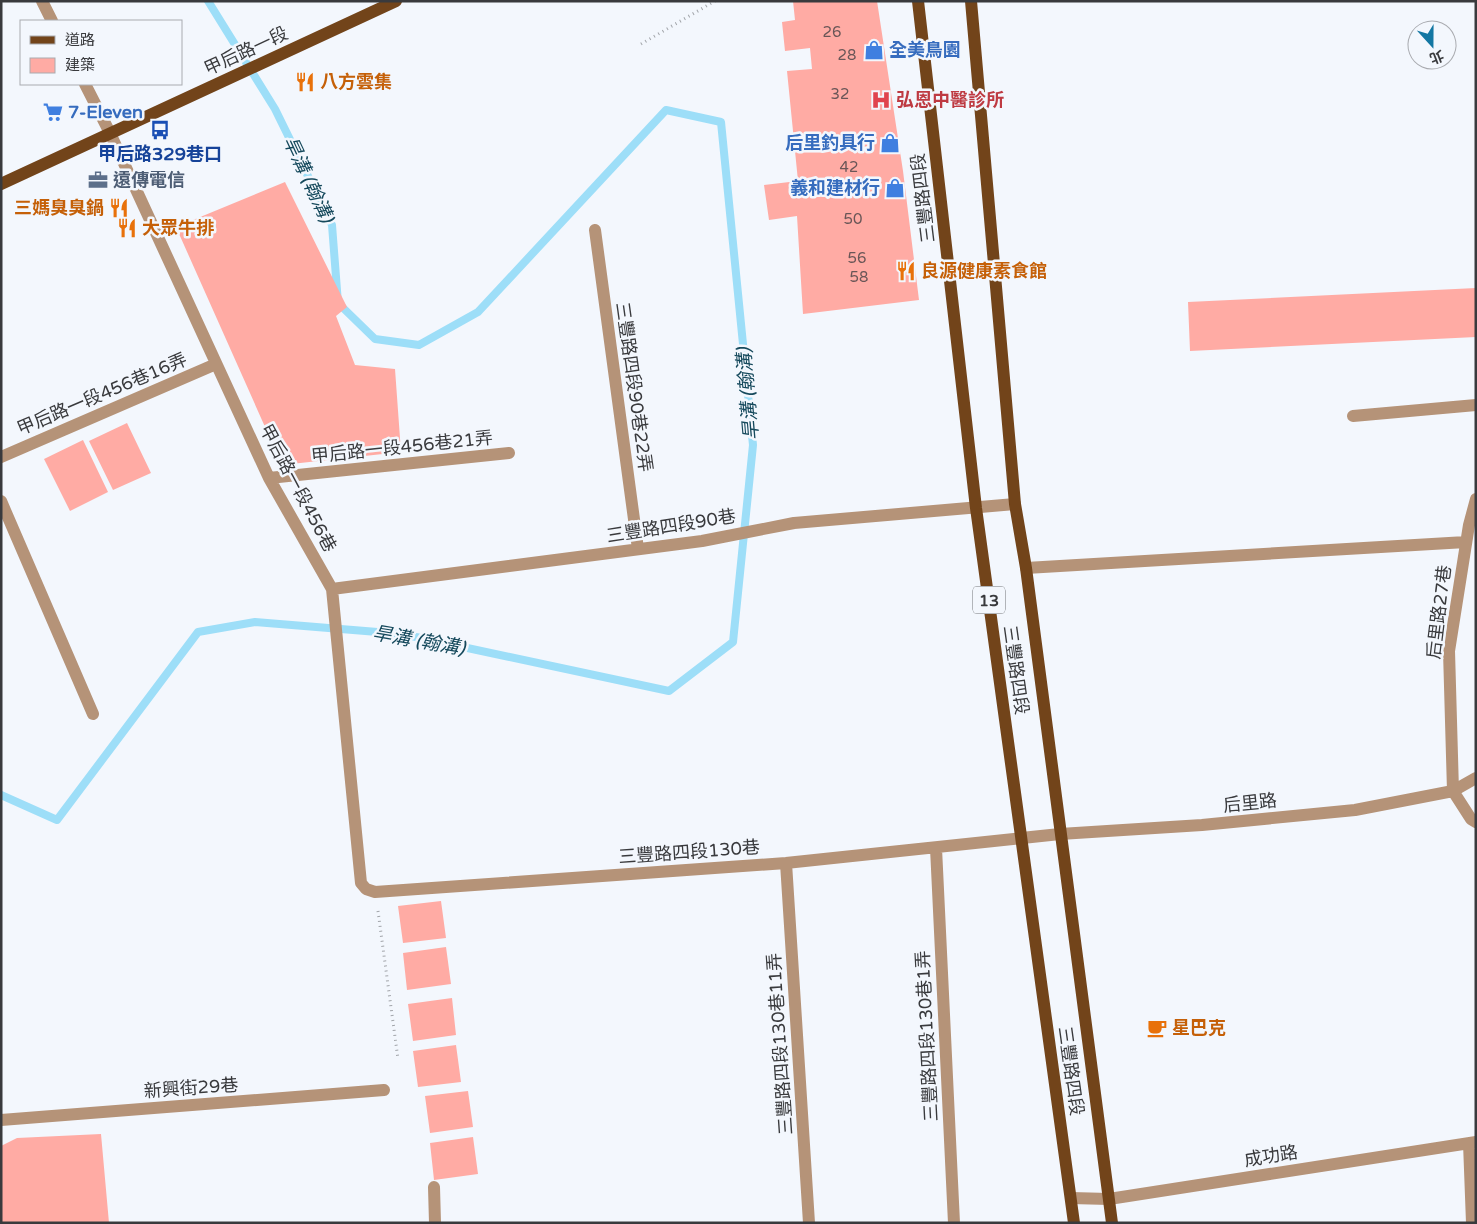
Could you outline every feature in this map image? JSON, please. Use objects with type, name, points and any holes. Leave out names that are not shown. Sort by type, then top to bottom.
[{"type":"main road","name":"甲后路一段","points":[[1,184],[396,1]]},
{"type":"main road","name":"三豐路四段","points":[[918,1],[976,508],[1074,1223]]},
{"type":"main road","name":"三豐路四段","points":[[972,1],[1015,504],[1026,568],[1112,1223]]},
{"type":"street","points":[[42,1],[52,20]]},
{"type":"street","name":"甲后路一段456巷","points":[[85,85],[110,133],[269,478],[332,590],[361,883],[366,889],[375,892]]},
{"type":"street","name":"三豐路四段90巷22弄","points":[[595,230],[638,550]]},
{"type":"street","name":"甲后路一段456巷16弄","points":[[1,457],[216,364]]},
{"type":"street","points":[[1353,416],[1476,405]]},
{"type":"street","name":"甲后路一段456巷21弄","points":[[269,478],[509,454]]},
{"type":"street","name":"后里路27巷","points":[[1453,791],[1449,651],[1466,542],[1476,499]]},
{"type":"street","points":[[1,500],[93,714]]},
{"type":"street","name":"三豐路四段90巷","points":[[332,590],[702,541],[794,523],[1015,504]]},
{"type":"street","points":[[1026,568],[1466,542]]},
{"type":"street","name":"后里路","points":[[1022,839],[1060,834],[1202,825],[1355,810],[1453,791],[1476,778]]},
{"type":"street","points":[[1453,791],[1471,819],[1476,822]]},
{"type":"street","name":"三豐路四段130巷","points":[[375,892],[786,863],[1022,839]]},
{"type":"street","name":"三豐路四段130巷1弄","points":[[936,848],[954,1223]]},
{"type":"street","name":"三豐路四段130巷11弄","points":[[786,863],[809,1223]]},
{"type":"street","name":"新興街29巷","points":[[1,1120],[384,1090]]},
{"type":"street","points":[[1472,1223],[1473,1143]]},
{"type":"street","name":"成功路","points":[[1071,1198],[1109,1199],[1473,1143]]},
{"type":"street","points":[[434,1187],[436,1223]]},
{"type":"path","points":[[641,44],[714,1]]},
{"type":"path","points":[[375,892],[398,1059]]},
{"type":"building","points":[[793,1],[877,1],[903,171],[919,300],[803,314],[797,216],[769,220],[764,185],[798,181],[787,71],[812,69],[810,48],[785,51],[782,22],[795,20]]},
{"type":"building","points":[[285,182],[347,307],[336,316],[355,365],[395,369],[401,452],[282,465],[176,227]]},
{"type":"building","points":[[1476,288],[1476,337],[1190,351],[1188,302]]},
{"type":"building","points":[[127,423],[151,473],[113,490],[89,441]]},
{"type":"building","points":[[83,440],[108,492],[70,511],[44,459]]},
{"type":"building","points":[[441,901],[446,938],[403,943],[398,906]]},
{"type":"building","points":[[446,947],[451,984],[407,990],[403,953]]},
{"type":"building","points":[[452,998],[456,1035],[413,1041],[408,1004]]},
{"type":"building","points":[[456,1045],[461,1082],[418,1087],[413,1051]]},
{"type":"building","points":[[468,1091],[473,1127],[430,1133],[425,1096]]},
{"type":"building","points":[[101,1134],[109,1223],[1,1223],[1,1146],[17,1138]]},
{"type":"building","points":[[473,1137],[478,1174],[434,1180],[430,1143]]},
{"type":"waterway","name":"旱溝 (翰溝)","points":[[1,795],[57,820],[198,632],[255,622],[402,634],[669,691],[733,642],[753,445],[721,122],[666,110],[478,312],[419,345],[375,339],[338,303],[332,225],[275,109],[208,1]]},
{"type":"place","name":"全美鳥園","points":[[874,50]]},
{"type":"place","name":"八方雲集","points":[[305,82]]},
{"type":"place","name":"弘恩中醫診所","points":[[881,100]]},
{"type":"place","name":"7-Eleven","points":[[53,112]]},
{"type":"place","name":"甲后路329巷口","points":[[160,130]]},
{"type":"place","name":"后里釣具行","points":[[890,143]]},
{"type":"place","name":"遠傳電信","points":[[98,180]]},
{"type":"place","name":"義和建材行","points":[[895,188]]},
{"type":"place","name":"三媽臭臭鍋","points":[[119,208]]},
{"type":"place","name":"大眾牛排","points":[[127,228]]},
{"type":"place","name":"良源健康素食館","points":[[906,271]]},
{"type":"place","name":"星巴克","points":[[1157,1028]]}]
